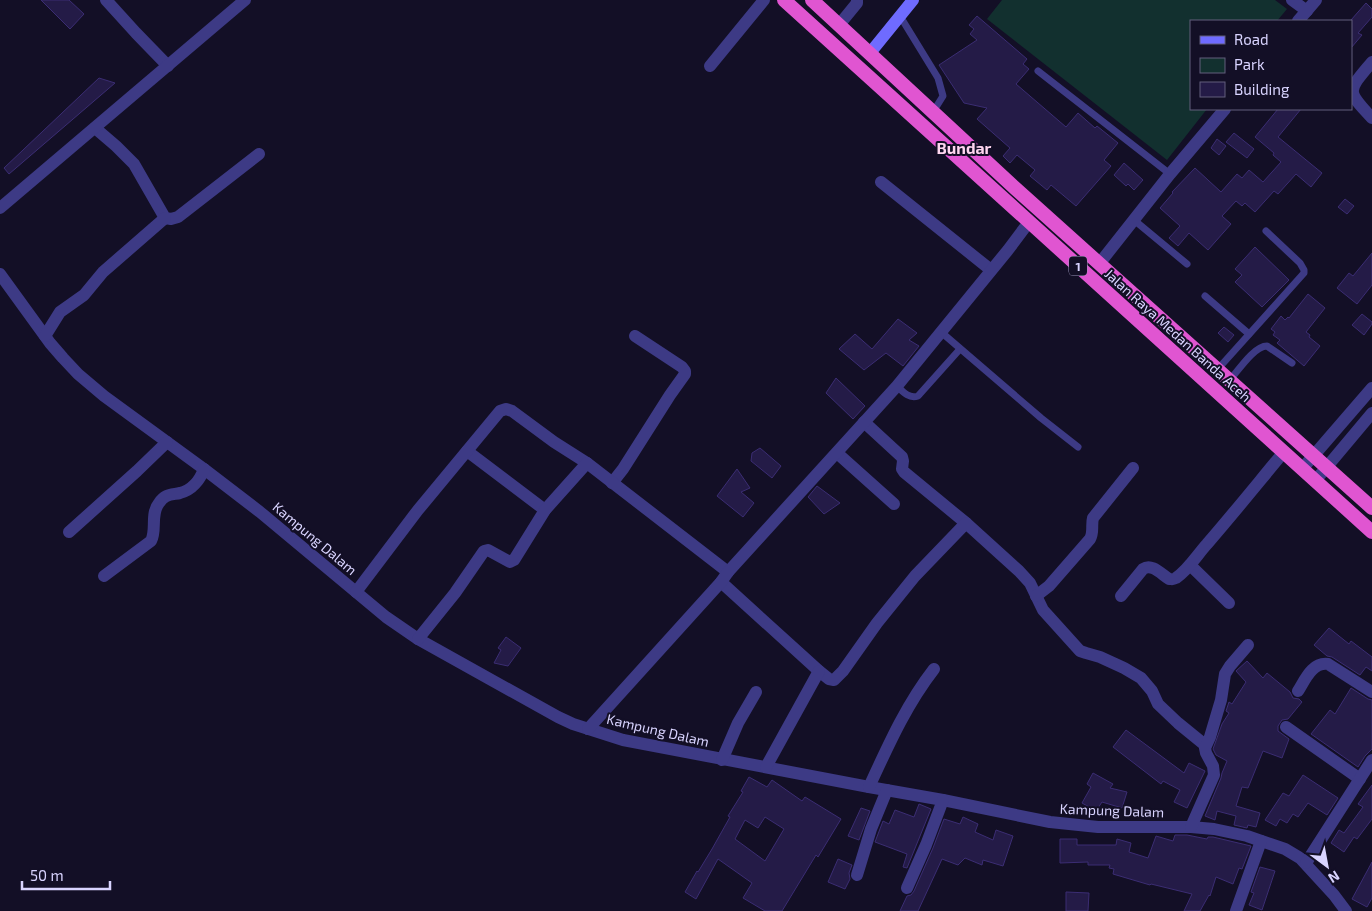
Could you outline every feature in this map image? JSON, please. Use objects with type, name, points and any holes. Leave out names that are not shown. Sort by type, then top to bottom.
[{"type":"highway","name":"Jalan Raya Medan Banda Aceh","points":[[784,0],[1372,532]]},
{"type":"highway","name":"Jalan Raya Medan Banda Aceh","points":[[812,0],[1009,183],[1372,508]]},
{"type":"highway","points":[[922,124],[933,112]]},
{"type":"main road","points":[[870,53],[913,0]]},
{"type":"street","points":[[0,208],[245,0]]},
{"type":"street","points":[[710,66],[764,0]]},
{"type":"street","points":[[839,25],[857,0]]},
{"type":"street","points":[[1292,0],[1302,16],[1316,0]]},
{"type":"street","points":[[113,2],[168,66]]},
{"type":"street","points":[[1372,62],[1354,84],[1353,88],[1354,98],[1372,118]]},
{"type":"street","points":[[1099,264],[1170,174],[1224,110]]},
{"type":"street","points":[[95,128],[134,164],[165,218]]},
{"type":"street","points":[[165,218],[178,218],[259,154]]},
{"type":"street","points":[[881,182],[992,270]]},
{"type":"street","points":[[45,336],[60,312],[84,295],[103,272],[165,218]]},
{"type":"street","points":[[588,729],[897,386],[1029,222]]},
{"type":"street","name":"Kampung Dalam","points":[[0,274],[45,336],[78,374],[104,396],[260,512],[386,617],[418,639],[558,717],[623,740],[1050,822],[1098,827],[1191,827],[1214,829],[1261,841],[1293,853],[1306,863],[1346,911]]},
{"type":"street","points":[[612,484],[685,374],[682,367],[635,336]]},
{"type":"street","points":[[1302,470],[1372,388]]},
{"type":"street","points":[[356,592],[418,510],[500,411],[506,409],[520,415],[554,442],[587,463],[725,577],[819,671],[832,680],[839,676],[877,623],[910,583],[966,523]]},
{"type":"street","points":[[1315,481],[1372,413]]},
{"type":"street","points":[[864,422],[902,457],[904,460],[902,469],[904,472],[966,523],[1019,571],[1032,586],[1046,614],[1080,650],[1124,668],[1141,678],[1152,692],[1158,704],[1205,745]]},
{"type":"street","points":[[69,532],[137,472],[167,442]]},
{"type":"street","points":[[467,451],[545,510]]},
{"type":"street","points":[[837,453],[894,504]]},
{"type":"street","points":[[1121,596],[1145,567],[1151,567],[1171,579],[1176,578],[1190,565],[1283,453]]},
{"type":"street","points":[[418,639],[455,593],[482,553],[488,550],[512,562],[545,510],[587,463]]},
{"type":"street","points":[[1036,596],[1050,586],[1090,539],[1093,532],[1093,518],[1133,468]]},
{"type":"street","points":[[104,576],[151,542],[154,512],[159,502],[171,494],[184,492],[197,483],[204,469]]},
{"type":"street","points":[[1190,565],[1229,603]]},
{"type":"street","points":[[1191,827],[1214,776],[1214,769],[1205,751],[1205,745],[1210,737],[1226,674],[1230,666],[1248,645]]},
{"type":"street","points":[[1298,691],[1315,667],[1328,664],[1372,692]]},
{"type":"street","points":[[869,787],[900,720],[917,691],[934,669]]},
{"type":"street","points":[[766,767],[819,671]]},
{"type":"street","points":[[722,760],[738,723],[756,692]]},
{"type":"street","points":[[1286,727],[1360,779]]},
{"type":"street","points":[[1306,863],[1372,760]]},
{"type":"street","points":[[857,875],[871,829],[887,790]]},
{"type":"street","points":[[907,888],[921,858],[943,800]]},
{"type":"street","points":[[1236,911],[1261,841]]},
{"type":"lane","points":[[900,16],[938,78],[943,96],[933,112]]},
{"type":"lane","points":[[1038,72],[1170,174]]},
{"type":"lane","points":[[1134,220],[1187,264]]},
{"type":"lane","points":[[1217,370],[1301,276],[1304,270],[1300,263],[1266,231]]},
{"type":"lane","points":[[1205,296],[1249,334]]},
{"type":"lane","points":[[941,332],[1041,418],[1078,447]]},
{"type":"lane","points":[[1229,381],[1262,346],[1267,346],[1292,363]]},
{"type":"lane","points":[[897,386],[913,398],[918,396],[960,349]]},
{"type":"green space","points":[[1002,0],[1275,0],[1287,9],[1278,20],[1190,20],[1190,110],[1206,110],[1167,160],[987,19]]},
{"type":"building","points":[[41,0],[69,0],[84,14],[70,29]]},
{"type":"building","points":[[1366,3],[1372,9],[1372,17],[1358,33],[1362,35],[1352,47],[1352,20]]},
{"type":"building","points":[[977,16],[1027,59],[1023,64],[1029,69],[1016,84],[1066,127],[1078,113],[1095,128],[1097,126],[1118,143],[1104,160],[1111,166],[1076,206],[1051,185],[1047,190],[1030,176],[1035,170],[1017,155],[1010,163],[1003,156],[1010,148],[977,119],[987,108],[964,103],[939,65],[977,40],[970,34],[974,29],[969,25]]},
{"type":"building","points":[[99,78],[115,83],[9,174],[4,168]]},
{"type":"building","points":[[1277,110],[1300,110],[1278,137],[1322,173],[1311,187],[1296,174],[1278,194],[1274,191],[1255,212],[1245,203],[1242,206],[1236,201],[1222,216],[1231,224],[1208,250],[1189,233],[1178,246],[1169,238],[1180,226],[1160,208],[1172,192],[1195,168],[1221,192],[1237,174],[1242,178],[1249,170],[1263,182],[1281,162],[1273,155],[1274,153],[1255,137]]},
{"type":"building","points":[[1234,133],[1254,149],[1247,158],[1226,142]]},
{"type":"building","points":[[1217,139],[1226,146],[1219,155],[1211,148]]},
{"type":"building","points":[[1124,163],[1143,180],[1134,190],[1128,184],[1126,186],[1114,175]]},
{"type":"building","points":[[1345,199],[1354,206],[1347,214],[1338,207]]},
{"type":"building","points":[[1255,247],[1289,280],[1262,307],[1235,282],[1242,275],[1235,269]]},
{"type":"building","points":[[1372,253],[1372,285],[1357,304],[1337,288],[1349,273],[1353,276]]},
{"type":"building","points":[[1308,294],[1325,308],[1306,332],[1320,346],[1304,366],[1277,343],[1280,340],[1273,335],[1275,332],[1271,329],[1281,316],[1285,320],[1289,318]]},
{"type":"building","points":[[1362,314],[1372,322],[1364,335],[1352,325]]},
{"type":"building","points":[[898,319],[917,333],[909,340],[919,346],[903,366],[886,353],[864,370],[839,349],[855,334],[872,349]]},
{"type":"building","points":[[1224,327],[1234,335],[1228,342],[1218,333]]},
{"type":"building","points":[[836,378],[865,406],[853,419],[826,393]]},
{"type":"building","points":[[760,448],[781,466],[772,478],[751,461],[752,453]]},
{"type":"building","points":[[737,469],[750,488],[741,492],[754,503],[743,517],[717,496]]},
{"type":"building","points":[[817,486],[840,503],[824,514],[808,497]]},
{"type":"building","points":[[1329,628],[1349,644],[1351,641],[1372,657],[1372,671],[1366,667],[1360,675],[1332,657],[1327,656],[1314,645]]},
{"type":"building","points":[[506,637],[521,648],[508,666],[494,663],[501,650],[498,648]]},
{"type":"building","points":[[1247,661],[1263,678],[1267,673],[1290,692],[1293,698],[1299,699],[1302,702],[1288,719],[1282,720],[1278,726],[1278,731],[1289,739],[1282,758],[1263,751],[1248,788],[1242,787],[1236,806],[1260,813],[1256,827],[1248,825],[1247,828],[1234,825],[1236,816],[1217,811],[1215,820],[1205,816],[1227,761],[1216,755],[1213,749],[1222,724],[1229,713],[1226,711],[1229,702],[1232,704],[1246,682],[1236,671]]},
{"type":"building","points":[[1351,688],[1372,700],[1372,749],[1358,767],[1311,734],[1330,710],[1335,714]]},
{"type":"building","points":[[1126,730],[1184,773],[1189,763],[1205,771],[1187,808],[1174,802],[1180,790],[1163,781],[1161,784],[1113,747]]},
{"type":"building","points":[[1093,773],[1113,784],[1110,788],[1127,792],[1122,808],[1102,802],[1096,811],[1082,803],[1091,787],[1087,784]]},
{"type":"building","points":[[1303,775],[1338,798],[1327,815],[1308,803],[1298,817],[1293,814],[1287,823],[1280,819],[1276,826],[1265,820],[1283,793],[1289,796]]},
{"type":"building","points":[[749,777],[767,787],[772,780],[802,801],[805,797],[841,819],[818,857],[816,855],[782,911],[765,911],[743,898],[752,883],[718,859],[696,899],[685,892],[730,817],[728,816],[743,792],[741,791]],"holes":[[[765,817],[784,829],[765,861],[735,839],[745,820],[758,828]]]},
{"type":"building","points":[[1372,785],[1372,819],[1357,839],[1354,837],[1344,852],[1331,843],[1339,830],[1344,833],[1363,807],[1358,804]]},
{"type":"building","points":[[919,804],[931,809],[907,868],[903,867],[907,854],[875,842],[883,821],[889,824],[895,810],[914,817]]},
{"type":"building","points":[[861,808],[870,811],[859,840],[848,836]]},
{"type":"building","points":[[963,817],[978,824],[975,832],[993,840],[996,830],[1013,836],[1003,866],[983,860],[982,865],[965,858],[958,865],[942,859],[918,911],[900,911],[907,896],[911,895],[914,891],[944,819],[960,824]]},
{"type":"building","points":[[1175,835],[1207,839],[1208,837],[1213,837],[1251,846],[1242,869],[1239,868],[1233,884],[1216,877],[1210,896],[1200,911],[1184,911],[1192,894],[1150,885],[1113,874],[1114,869],[1109,868],[1110,865],[1088,865],[1088,862],[1060,863],[1060,839],[1077,839],[1077,845],[1116,845],[1117,839],[1131,843],[1129,852],[1148,858],[1156,836],[1173,841]]},
{"type":"building","points":[[838,859],[852,865],[849,873],[850,879],[845,889],[828,882]]},
{"type":"building","points":[[1372,862],[1372,898],[1367,907],[1352,899]]},
{"type":"building","points":[[1260,867],[1275,871],[1262,910],[1249,905],[1254,893],[1251,892]]},
{"type":"building","points":[[1066,892],[1089,893],[1088,911],[1066,911]]},
{"type":"district","name":"Bundar","points":[[964,147]]}]
